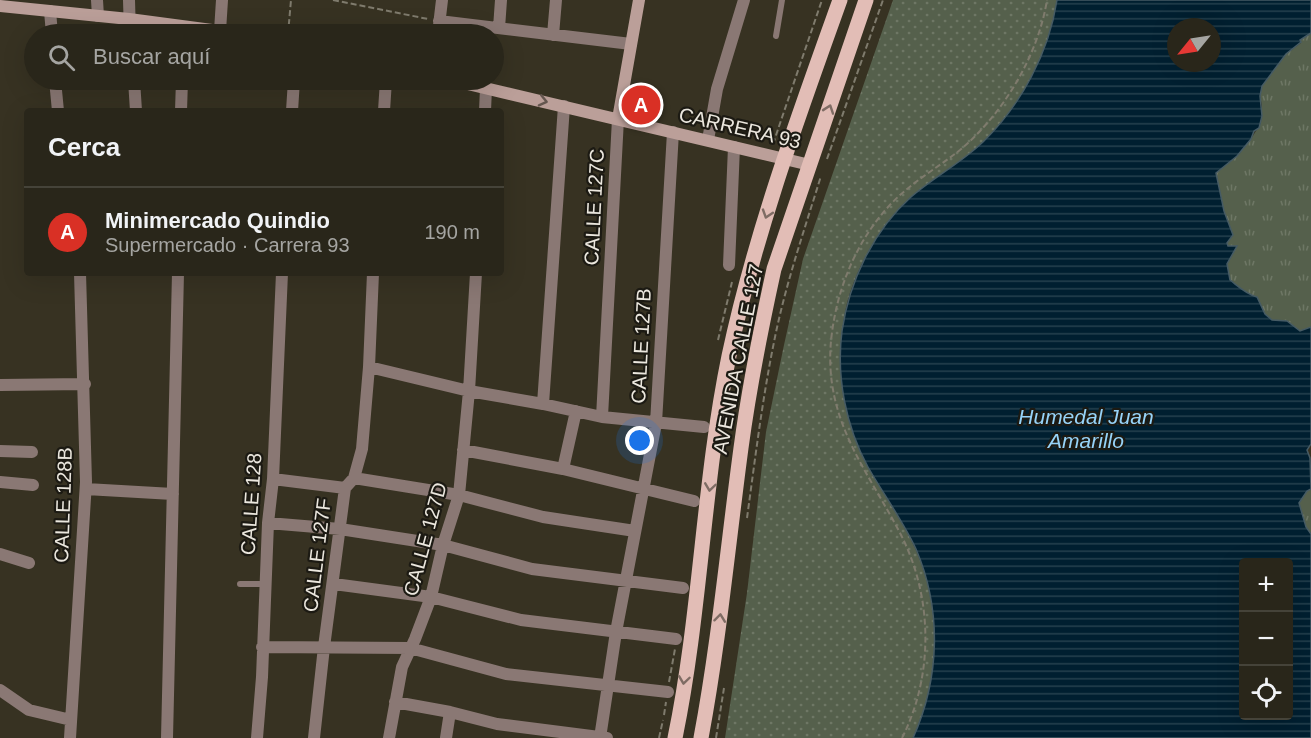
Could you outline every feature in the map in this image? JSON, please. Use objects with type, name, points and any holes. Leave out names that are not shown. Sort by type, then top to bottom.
[{"type":"main road","name":"AVENIDA CALLE 127","points":[[675,738],[729,356],[753,257],[784,159],[840,0]]},
{"type":"main road","name":"AVENIDA CALLE 127","points":[[702,738],[711,689],[741,448],[755,357],[774,269],[816,169],[866,0]]},
{"type":"street","points":[[97,0],[98,16]]},
{"type":"street","points":[[129,0],[129,24]]},
{"type":"street","points":[[220,24],[222,0]]},
{"type":"street","points":[[439,24],[442,0]]},
{"type":"street","points":[[499,24],[501,0]]},
{"type":"street","points":[[553,35],[556,0]]},
{"type":"street","name":"CALLE 127C","points":[[602,417],[618,119],[639,0]]},
{"type":"street","points":[[708,140],[717,89],[744,0]]},
{"type":"street","points":[[0,5],[44,7],[154,24]]},
{"type":"street","points":[[44,7],[49,24]]},
{"type":"street","points":[[439,21],[465,24]]},
{"type":"street","points":[[504,29],[631,44]]},
{"type":"street","points":[[56,90],[58,108]]},
{"type":"street","points":[[135,90],[136,108]]},
{"type":"street","points":[[181,108],[182,90]]},
{"type":"street","points":[[292,108],[293,90]]},
{"type":"street","points":[[384,108],[385,90]]},
{"type":"street","points":[[485,108],[486,90]]},
{"type":"street","name":"CARRERA 93","points":[[495,90],[708,140],[816,169]]},
{"type":"street","points":[[543,404],[564,106]]},
{"type":"street","name":"CALLE 127B","points":[[603,737],[616,632],[656,423],[673,132]]},
{"type":"street","points":[[729,265],[734,147]]},
{"type":"street","name":"CALLE 128B","points":[[70,738],[86,489],[85,384],[80,276]]},
{"type":"street","points":[[167,738],[178,276]]},
{"type":"street","name":"CALLE 128","points":[[257,738],[262,677],[268,523],[273,479],[282,276]]},
{"type":"street","name":"CALLE 127F","points":[[314,738],[345,488],[354,478],[362,449],[369,367],[373,276]]},
{"type":"street","name":"CALLE 127D","points":[[389,738],[402,668],[416,639],[431,597],[443,545],[459,495],[470,391],[476,276]]},
{"type":"street","points":[[369,367],[470,391],[602,417],[704,427]]},
{"type":"street","points":[[0,385],[85,384]]},
{"type":"street","points":[[563,469],[576,411]]},
{"type":"street","points":[[463,450],[563,469],[694,501]]},
{"type":"street","points":[[0,451],[32,453]]},
{"type":"street","points":[[354,478],[459,495],[543,517],[635,531]]},
{"type":"street","points":[[273,479],[345,488]]},
{"type":"street","points":[[0,482],[33,485]]},
{"type":"street","points":[[86,489],[173,494]]},
{"type":"street","points":[[268,523],[340,529],[443,545],[532,569],[683,588]]},
{"type":"street","points":[[0,554],[29,563]]},
{"type":"street","points":[[334,584],[431,597],[521,621],[676,639]]},
{"type":"street","points":[[262,647],[410,648],[506,674],[668,692]]},
{"type":"street","points":[[0,690],[29,710],[71,720]]},
{"type":"street","points":[[395,702],[547,734],[603,737]]},
{"type":"street","points":[[446,738],[450,712]]},
{"type":"lane","points":[[776,36],[782,0]]},
{"type":"lane","points":[[240,584],[265,584]]},
{"type":"path","points":[[289,24],[291,0]]},
{"type":"path","points":[[333,0],[439,21]]},
{"type":"path","points":[[826,162],[883,0]]},
{"type":"path","points":[[902,738],[918,696],[924,669],[926,641],[923,606],[917,575],[907,547],[857,461],[842,426],[831,369],[831,344],[836,308],[844,278],[855,255],[879,217],[900,194],[972,139],[1001,105],[1034,45],[1047,0]]},
{"type":"path","points":[[746,526],[774,341],[816,169]]},
{"type":"path","points":[[716,738],[726,678]]},
{"type":"green space","points":[[893,0],[1057,0],[1040,59],[1021,95],[982,143],[910,198],[898,210],[865,258],[856,276],[845,312],[843,344],[851,428],[858,447],[909,536],[928,585],[935,637],[929,688],[923,714],[913,738],[725,738],[747,593],[766,432],[803,259]]},
{"type":"green space","points":[[1311,33],[1311,327],[1300,331],[1287,321],[1272,320],[1265,314],[1256,297],[1230,280],[1227,264],[1236,246],[1228,247],[1227,243],[1233,235],[1224,211],[1216,173],[1237,156],[1261,123],[1262,86],[1286,54]]},
{"type":"green space","points":[[1311,489],[1311,534],[1306,527],[1299,503]]},
{"type":"water","name":"Humedal Juan Amarillo","points":[[1057,0],[1311,0],[1311,33],[1286,54],[1262,86],[1260,96],[1262,116],[1259,128],[1254,131],[1251,139],[1237,156],[1216,173],[1224,211],[1233,235],[1227,243],[1228,246],[1237,246],[1227,264],[1230,280],[1257,297],[1265,314],[1272,320],[1287,321],[1300,331],[1311,327],[1311,444],[1307,450],[1310,458],[1311,489],[1299,503],[1306,527],[1311,534],[1311,738],[913,738],[929,692],[933,668],[934,620],[924,572],[916,549],[860,452],[849,419],[844,401],[840,366],[845,313],[865,258],[885,225],[911,197],[975,150],[997,127],[1021,95],[1047,39]]},
{"type":"place","name":"Minimercado Quindio","points":[[641,105]]}]
